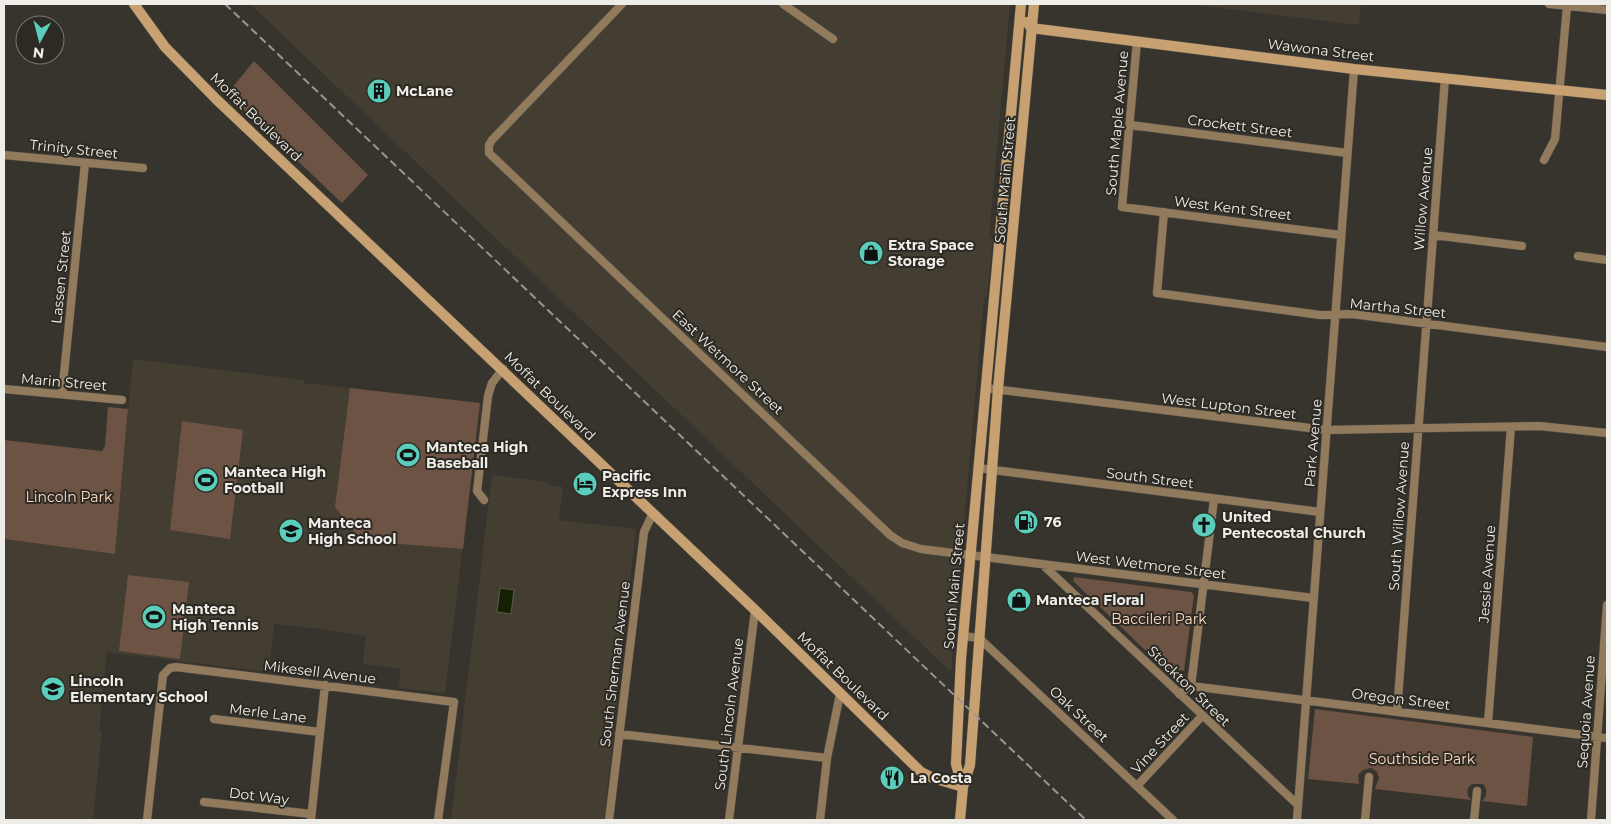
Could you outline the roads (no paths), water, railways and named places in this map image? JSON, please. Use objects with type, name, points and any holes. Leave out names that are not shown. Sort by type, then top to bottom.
[{"type":"main road","name":"Moffat Boulevard","points":[[134,4],[165,47],[216,99],[755,610],[921,772],[933,778],[963,787]]},
{"type":"main road","name":"South Main Street","points":[[963,787],[956,764],[963,636],[1021,4]]},
{"type":"main road","points":[[1026,4],[1027,22],[1031,28]]},
{"type":"main road","name":"South Main Street","points":[[960,820],[963,787],[970,764],[998,389],[1018,193],[1034,4]]},
{"type":"main road","name":"Wawona Street","points":[[1031,28],[1354,69],[1607,96]]},
{"type":"main road","points":[[1005,192],[1018,193]]},
{"type":"street","name":"East Wetmore Street","points":[[622,4],[496,136],[488,149],[495,159],[890,535],[910,546],[986,556]]},
{"type":"street","points":[[783,4],[833,39]]},
{"type":"street","points":[[1549,4],[1607,10]]},
{"type":"street","points":[[1544,160],[1555,139],[1567,6]]},
{"type":"street","name":"South Maple Avenue","points":[[1122,207],[1137,41]]},
{"type":"street","name":"Park Avenue","points":[[1296,820],[1354,69]]},
{"type":"street","name":"Willow Avenue","points":[[1426,323],[1445,78]]},
{"type":"street","name":"Crockett Street","points":[[1130,124],[1347,153]]},
{"type":"street","name":"Trinity Street","points":[[4,155],[143,168]]},
{"type":"street","name":"Lassen Street","points":[[62,394],[85,163]]},
{"type":"street","name":"West Kent Street","points":[[1122,207],[1341,235]]},
{"type":"street","name":"Martha Street","points":[[1164,212],[1157,294],[1320,315],[1352,314],[1607,347]]},
{"type":"street","points":[[1433,235],[1522,246]]},
{"type":"street","points":[[1578,256],[1607,260]]},
{"type":"street","name":"South Willow Avenue","points":[[1397,712],[1426,323]]},
{"type":"street","points":[[484,500],[477,491],[488,396],[492,383],[502,369]]},
{"type":"street","points":[[985,388],[998,389]]},
{"type":"street","name":"Marin Street","points":[[4,389],[122,400]]},
{"type":"street","name":"West Lupton Street","points":[[998,389],[1326,430],[1511,427],[1566,428],[1607,433]]},
{"type":"street","name":"Jessie Avenue","points":[[1488,723],[1511,427]]},
{"type":"street","name":"South Street","points":[[978,468],[1320,512]]},
{"type":"street","points":[[1191,686],[1214,499]]},
{"type":"street","name":"South Sherman Avenue","points":[[609,820],[644,532],[653,513]]},
{"type":"street","name":"West Wetmore Street","points":[[986,556],[1313,598]]},
{"type":"street","name":"Stockton Street","points":[[1042,564],[1298,805]]},
{"type":"street","name":"Sequoia Avenue","points":[[1591,820],[1607,605]]},
{"type":"street","name":"South Lincoln Avenue","points":[[729,820],[755,610]]},
{"type":"street","points":[[963,636],[979,638]]},
{"type":"street","name":"Oak Street","points":[[979,638],[1173,820]]},
{"type":"street","name":"Mikesell Avenue","points":[[147,820],[163,675],[170,668],[183,668],[454,702],[438,820]]},
{"type":"street","points":[[311,817],[325,685]]},
{"type":"street","name":"Oregon Street","points":[[1191,686],[1607,738]]},
{"type":"street","name":"Vine Street","points":[[1179,694],[1191,686]]},
{"type":"street","points":[[820,820],[826,758],[840,694]]},
{"type":"street","name":"Vine Street","points":[[1137,786],[1202,716]]},
{"type":"street","name":"Merle Lane","points":[[214,719],[320,732]]},
{"type":"street","points":[[619,734],[826,758]]},
{"type":"street","points":[[1365,820],[1369,777]]},
{"type":"street","points":[[1474,820],[1477,791]]},
{"type":"street","name":"Dot Way","points":[[204,802],[311,817]]},
{"type":"railway","points":[[225,4],[1086,820]]},
{"type":"place","name":"McLane","points":[[379,91]]},
{"type":"place","name":"Extra Space Storage","points":[[871,253]]},
{"type":"place","name":"Manteca High Baseball","points":[[408,455]]},
{"type":"place","name":"Manteca High Football","points":[[206,480]]},
{"type":"place","name":"Pacific Express Inn","points":[[585,484]]},
{"type":"place","name":"76","points":[[1026,522]]},
{"type":"place","name":"United Pentecostal Church","points":[[1204,525]]},
{"type":"place","name":"Manteca High School","points":[[291,531]]},
{"type":"place","name":"Manteca Floral","points":[[1019,600]]},
{"type":"place","name":"Manteca High Tennis","points":[[154,617]]},
{"type":"place","name":"Lincoln Elementary School","points":[[53,689]]},
{"type":"place","name":"La Costa","points":[[892,778]]},
{"type":"park label","name":"Lincoln Park","points":[[69,497]]},
{"type":"park label","name":"Baccileri Park","points":[[1159,619]]},
{"type":"park label","name":"Southside Park","points":[[1422,759]]}]
